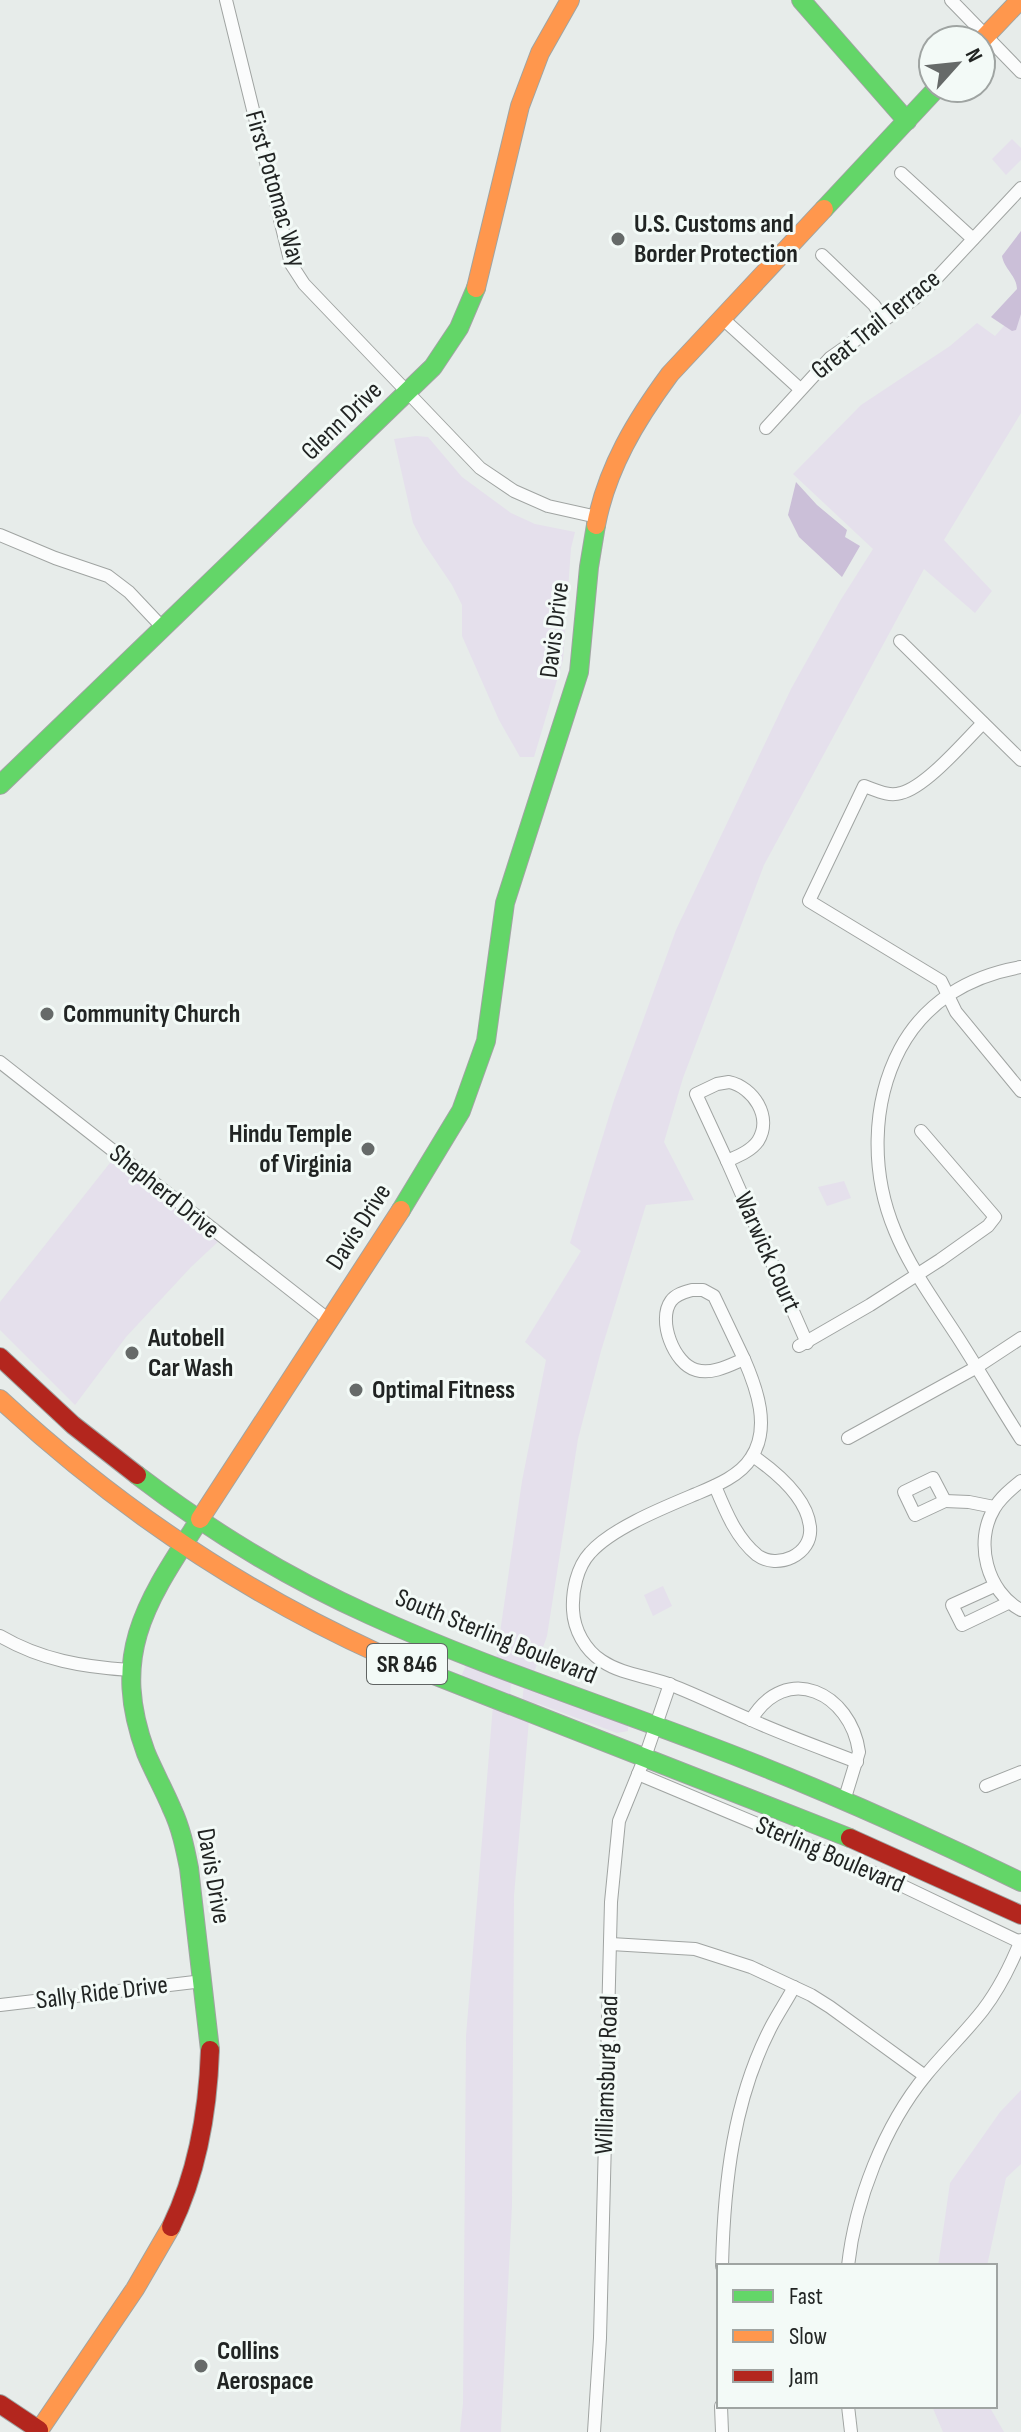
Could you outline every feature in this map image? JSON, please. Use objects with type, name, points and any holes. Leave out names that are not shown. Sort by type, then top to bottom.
[{"type":"main road","name":"Glenn Drive","points":[[0,785],[433,367],[454,338],[471,305],[482,273],[527,79],[549,32],[570,0]]},
{"type":"main road","points":[[801,0],[907,121]]},
{"type":"main road","points":[[997,24],[1020,0]]},
{"type":"main road","name":"Davis Drive","points":[[39,2431],[154,2259],[181,2207],[198,2152],[208,2103],[210,2050],[189,1868],[174,1812],[146,1752],[135,1716],[130,1670],[146,1606],[461,1111],[480,1062],[491,1009],[505,903],[579,672],[589,563],[597,517],[616,457],[632,427],[670,374],[922,104]]},
{"type":"main road","name":"South Sterling Boulevard","points":[[0,1357],[91,1440],[155,1489],[287,1572],[390,1625],[844,1801],[1021,1882]]},
{"type":"main road","name":"SR 846","points":[[0,1399],[100,1485],[183,1545],[282,1605],[345,1637],[642,1765],[769,1804],[1021,1915]]},
{"type":"main road","points":[[0,2404],[39,2431]]},
{"type":"street","name":"First Potomac Way","points":[[226,0],[291,264],[304,284],[480,468],[514,491],[548,506],[597,517]]},
{"type":"street","points":[[951,0],[971,24]]},
{"type":"street","points":[[997,51],[1021,72]]},
{"type":"street","points":[[901,173],[973,239]]},
{"type":"street","name":"Great Trail Terrace","points":[[766,428],[830,358],[934,281],[1021,188]]},
{"type":"street","points":[[822,255],[874,305],[884,320]]},
{"type":"street","points":[[722,318],[800,389]]},
{"type":"street","points":[[0,535],[108,576],[129,592],[163,628]]},
{"type":"street","points":[[900,641],[1021,760]]},
{"type":"street","points":[[983,723],[921,784],[902,793],[887,794],[864,786],[809,901],[941,981],[956,1012],[1021,1091]]},
{"type":"street","points":[[1021,967],[979,978],[948,995],[918,1020],[897,1056],[881,1103],[877,1130],[878,1161],[888,1212],[896,1233],[918,1275],[1021,1439]]},
{"type":"street","name":"Shepherd Drive","points":[[0,1062],[329,1320]]},
{"type":"street","name":"Warwick Court","points":[[727,1161],[745,1153],[755,1144],[763,1122],[758,1104],[750,1092],[739,1084],[729,1082],[696,1094],[803,1344],[918,1275]]},
{"type":"street","points":[[918,1275],[988,1226],[995,1217],[921,1131]]},
{"type":"street","points":[[744,1359],[709,1371],[699,1371],[689,1366],[679,1356],[669,1335],[666,1314],[672,1300],[692,1290],[708,1291],[717,1301],[744,1359],[757,1392],[759,1439],[753,1456],[738,1472],[715,1486],[646,1515],[589,1554],[578,1573],[573,1615],[579,1635],[591,1652],[612,1667],[670,1684],[857,1762]]},
{"type":"street","points":[[848,1438],[977,1367],[1021,1338]]},
{"type":"street","points":[[715,1486],[737,1530],[756,1554],[778,1563],[794,1556],[808,1539],[807,1518],[786,1484],[753,1456]]},
{"type":"street","points":[[1021,1481],[994,1507],[985,1549],[994,1586],[1008,1603],[1021,1610]]},
{"type":"street","points":[[945,1501],[994,1507]]},
{"type":"street","points":[[994,1586],[952,1605],[962,1625],[1008,1603]]},
{"type":"street","points":[[0,1636],[18,1647],[56,1661],[130,1670]]},
{"type":"street","name":"Williamsburg Road","points":[[594,2432],[600,2338],[611,1902],[619,1821],[670,1684]]},
{"type":"street","points":[[751,1720],[762,1704],[797,1688],[816,1691],[836,1705],[849,1723],[859,1752],[844,1801]]},
{"type":"street","name":"Sterling Boulevard","points":[[642,1765],[1021,1941]]},
{"type":"street","points":[[986,1786],[1021,1772]]},
{"type":"street","points":[[848,2264],[866,2184],[879,2153],[925,2076],[985,2008],[1008,1971],[1021,1941]]},
{"type":"street","points":[[611,1944],[679,1946],[751,1967],[830,2007],[925,2076]]},
{"type":"street","name":"Sally Ride Drive","points":[[0,2005],[203,1981]]},
{"type":"street","points":[[722,2264],[724,2204],[737,2123],[756,2060],[794,1987]]},
{"type":"street","points":[[721,2408],[722,2432]]},
{"type":"street","points":[[848,2408],[851,2432]]},
{"type":"shaded area","points":[[1012,139],[1021,148],[1021,160],[1006,175],[992,159]]},
{"type":"shaded area","points":[[1021,231],[1021,314],[1016,330],[1012,331],[991,317],[1017,289],[1002,256]]},
{"type":"shaded area","points":[[1021,307],[1021,413],[944,540],[992,591],[975,613],[924,569],[764,865],[683,1078],[664,1142],[694,1200],[646,1205],[601,1351],[578,1439],[547,1636],[531,1681],[495,1667],[522,1481],[546,1360],[525,1342],[581,1251],[570,1243],[614,1100],[676,930],[791,689],[873,549],[793,474],[861,405],[950,346],[977,323],[995,336]]},
{"type":"shaded area","points":[[428,437],[462,477],[511,513],[535,524],[575,532],[571,548],[563,660],[534,757],[520,757],[499,720],[462,636],[462,605],[413,523],[394,439]]},
{"type":"shaded area","points":[[796,482],[847,530],[845,537],[860,546],[842,577],[799,537],[788,515]]},
{"type":"shaded area","points":[[117,1154],[222,1238],[126,1337],[75,1405],[0,1330],[0,1302]]},
{"type":"shaded area","points":[[844,1181],[851,1198],[827,1206],[818,1187]]},
{"type":"shaded area","points":[[663,1586],[672,1606],[653,1616],[644,1595]]},
{"type":"shaded area","points":[[467,1663],[511,1679],[510,1698],[460,1679]]},
{"type":"shaded area","points":[[524,1685],[628,1726],[628,1731],[617,1733],[539,1704],[522,1703]]},
{"type":"shaded area","points":[[493,1705],[529,1720],[514,1896],[512,2205],[501,2432],[460,2432],[463,2403],[466,2036]]},
{"type":"shaded area","points":[[1021,2090],[1021,2164],[1006,2178],[987,2264],[938,2264],[950,2183],[1000,2112]]},
{"type":"shaded area","points":[[933,2408],[990,2408],[1004,2432],[943,2432]]},
{"type":"traffic: fast","points":[[801,0],[907,121]]},
{"type":"traffic: fast","points":[[824,209],[922,104]]},
{"type":"traffic: fast","points":[[0,785],[433,367],[459,328],[476,288]]},
{"type":"traffic: fast","points":[[401,1210],[461,1111],[486,1041],[505,903],[579,672],[596,525]]},
{"type":"traffic: fast","points":[[137,1475],[250,1552],[370,1615],[492,1666],[781,1774],[1021,1882]]},
{"type":"traffic: fast","points":[[200,1519],[164,1576],[139,1629],[131,1686],[146,1753],[175,1816],[186,1853],[210,2050]]},
{"type":"traffic: fast","points":[[380,1654],[850,1838]]},
{"type":"traffic: slow","points":[[476,288],[520,106],[540,53],[570,0]]},
{"type":"traffic: slow","points":[[997,24],[1020,0]]},
{"type":"traffic: slow","points":[[596,525],[607,484],[624,445],[670,374],[824,209]]},
{"type":"traffic: slow","points":[[200,1519],[401,1210]]},
{"type":"traffic: slow","points":[[0,1399],[87,1474],[180,1542],[277,1602],[380,1654]]},
{"type":"traffic: slow","points":[[38,2432],[135,2289],[171,2227]]},
{"type":"traffic: jam","points":[[0,1357],[73,1425],[137,1475]]},
{"type":"traffic: jam","points":[[850,1838],[1021,1915]]},
{"type":"traffic: jam","points":[[171,2227],[188,2184],[200,2140],[210,2050]]},
{"type":"traffic: jam","points":[[0,2404],[39,2430]]},
{"type":"place","name":"U.S. Customs and Border Protection","points":[[618,239]]},
{"type":"place","name":"Community Church","points":[[47,1014]]},
{"type":"place","name":"Hindu Temple of Virginia","points":[[368,1149]]},
{"type":"place","name":"Autobell Car Wash","points":[[132,1353]]},
{"type":"place","name":"Optimal Fitness","points":[[356,1390]]},
{"type":"place","name":"Collins Aerospace","points":[[201,2366]]}]
